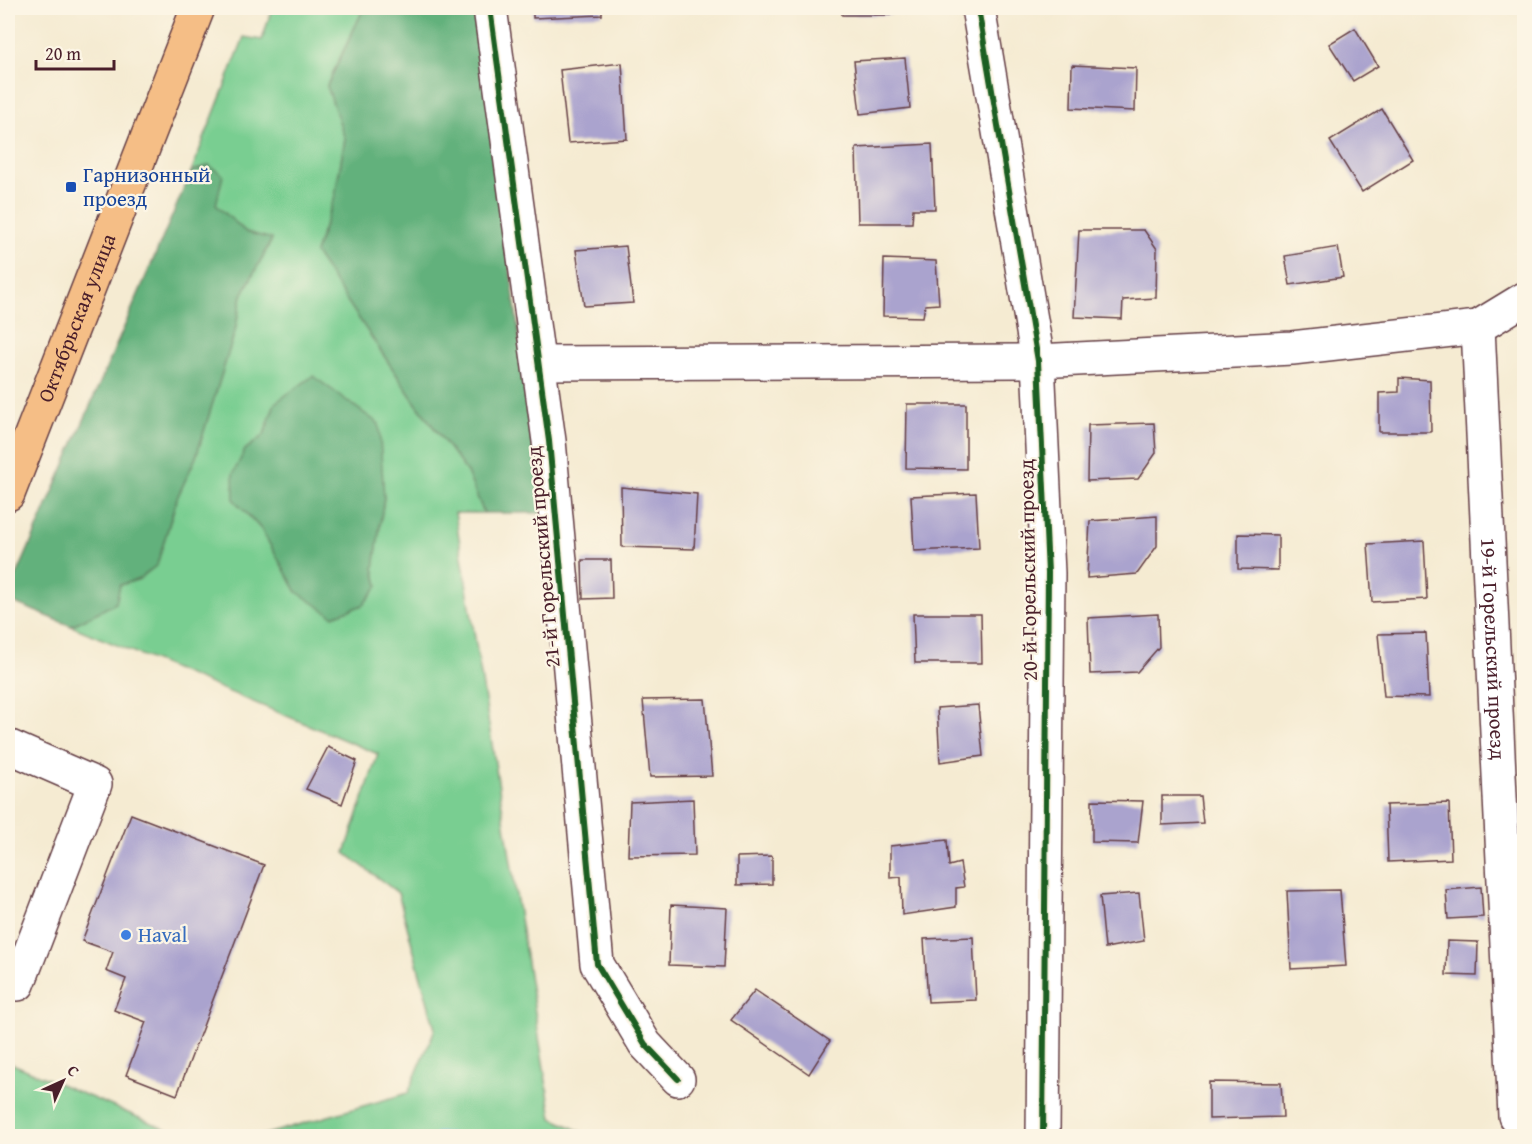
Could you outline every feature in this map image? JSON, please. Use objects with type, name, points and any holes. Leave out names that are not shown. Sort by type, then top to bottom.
[{"type":"main road","name":"Октябрьская улица","points":[[8,494],[198,8]]},
{"type":"street","name":"21-й Горельский проезд","points":[[490,8],[549,441],[597,964],[645,1044],[678,1079]]},
{"type":"street","name":"20-й Горельский проезд","points":[[978,8],[1038,361],[1048,573],[1043,1137]]},
{"type":"street","points":[[540,363],[1038,361],[1292,348],[1478,327],[1524,299]]},
{"type":"street","name":"19-й Горельский проезд","points":[[1478,327],[1515,1116]]},
{"type":"street","points":[[8,746],[95,784],[18,984],[8,979]]},
{"type":"green space","points":[[272,8],[364,8],[327,85],[345,139],[335,196],[315,253],[415,402],[467,472],[484,513],[455,513],[552,1118],[590,1136],[260,1136],[408,1093],[435,1029],[398,893],[345,853],[378,754],[71,626],[115,603],[120,585],[140,579],[167,532],[177,498],[196,457],[235,331],[242,295],[272,240],[246,232],[216,205],[209,165],[191,172],[244,37],[262,40]],"holes":[[[275,403],[384,497],[374,568],[378,586],[297,592],[261,529],[235,500],[245,450],[264,435]]]},
{"type":"green space","points":[[364,8],[475,8],[543,513],[484,513],[467,472],[415,402],[315,253],[335,196],[345,139],[327,86]]},
{"type":"green space","points":[[209,165],[223,175],[216,205],[246,232],[272,239],[242,295],[235,331],[196,457],[177,498],[157,565],[139,579],[120,585],[116,603],[71,626],[8,600],[8,596],[191,172]]},
{"type":"green space","points":[[313,376],[379,424],[384,497],[374,568],[378,586],[363,605],[333,616],[297,592],[261,529],[234,500],[233,474],[245,450],[264,435],[275,403]]},
{"type":"green space","points":[[8,1062],[182,1136],[8,1136]]},
{"type":"building","points":[[533,8],[602,8],[602,15],[533,18]]},
{"type":"building","points":[[842,8],[891,8],[891,15],[842,15]]},
{"type":"building","points":[[1355,28],[1378,66],[1353,81],[1329,44]]},
{"type":"building","points":[[905,58],[910,108],[860,114],[854,61]]},
{"type":"building","points":[[622,63],[627,139],[568,143],[560,70]]},
{"type":"building","points":[[1072,65],[1136,68],[1135,111],[1071,108]]},
{"type":"building","points":[[1382,109],[1413,160],[1362,192],[1330,141]]},
{"type":"building","points":[[932,144],[935,209],[913,209],[912,223],[858,223],[856,148]]},
{"type":"building","points":[[1079,230],[1144,230],[1157,249],[1156,298],[1123,300],[1122,319],[1074,317]]},
{"type":"building","points":[[626,246],[633,303],[584,306],[576,250]]},
{"type":"building","points":[[1338,247],[1343,277],[1290,285],[1285,256]]},
{"type":"building","points":[[884,259],[936,261],[939,304],[925,305],[923,317],[883,316]]},
{"type":"building","points":[[1399,378],[1430,380],[1431,432],[1379,432],[1379,393],[1399,392]]},
{"type":"building","points":[[907,404],[966,404],[966,469],[906,468]]},
{"type":"building","points":[[1154,423],[1156,453],[1138,479],[1087,481],[1088,425]]},
{"type":"building","points":[[621,487],[697,494],[694,549],[622,547]]},
{"type":"building","points":[[976,493],[979,548],[914,551],[911,496]]},
{"type":"building","points":[[1157,516],[1157,546],[1137,574],[1087,578],[1090,521]]},
{"type":"building","points":[[1238,534],[1278,535],[1278,570],[1238,569]]},
{"type":"building","points":[[1424,541],[1427,599],[1372,602],[1368,544]]},
{"type":"building","points":[[582,560],[611,560],[612,598],[583,599]]},
{"type":"building","points":[[913,614],[981,614],[982,663],[915,663]]},
{"type":"building","points":[[1158,614],[1159,647],[1137,672],[1090,674],[1088,618]]},
{"type":"building","points":[[1426,633],[1429,697],[1384,696],[1378,634]]},
{"type":"building","points":[[705,699],[712,776],[650,777],[643,700]]},
{"type":"building","points":[[978,705],[983,756],[940,762],[937,708]]},
{"type":"building","points":[[328,747],[357,761],[342,804],[306,789]]},
{"type":"building","points":[[1162,796],[1200,796],[1203,823],[1162,825]]},
{"type":"building","points":[[693,799],[695,855],[628,856],[630,802]]},
{"type":"building","points":[[1092,800],[1143,801],[1138,843],[1092,842]]},
{"type":"building","points":[[1449,803],[1451,859],[1388,862],[1386,805]]},
{"type":"building","points":[[131,814],[264,865],[177,1095],[126,1075],[146,1022],[114,1010],[126,979],[106,971],[113,952],[82,941]]},
{"type":"building","points":[[947,840],[949,866],[960,863],[964,887],[956,888],[956,907],[902,915],[901,877],[890,878],[890,846]]},
{"type":"building","points":[[772,856],[772,884],[737,885],[737,857]]},
{"type":"building","points":[[1481,887],[1483,917],[1448,919],[1446,890]]},
{"type":"building","points":[[1340,890],[1346,966],[1291,969],[1287,891]]},
{"type":"building","points":[[1139,893],[1144,941],[1105,948],[1100,896]]},
{"type":"building","points":[[671,905],[727,908],[724,967],[669,965]]},
{"type":"building","points":[[973,937],[976,1000],[928,1002],[924,939]]},
{"type":"building","points":[[1447,941],[1478,942],[1477,976],[1446,975]]},
{"type":"building","points":[[755,990],[830,1041],[809,1074],[731,1020]]},
{"type":"building","points":[[1209,1082],[1281,1083],[1283,1117],[1209,1119]]},
{"type":"waterway","points":[[438,1136],[450,1136]]},
{"type":"cycle path","points":[[490,8],[549,441],[597,964],[645,1044],[678,1079]]},
{"type":"cycle path","points":[[978,8],[1038,361],[1048,573],[1043,1136]]},
{"type":"place","name":"Гарнизонный проезд","points":[[71,187]]},
{"type":"place","name":"Haval","points":[[126,935]]}]
